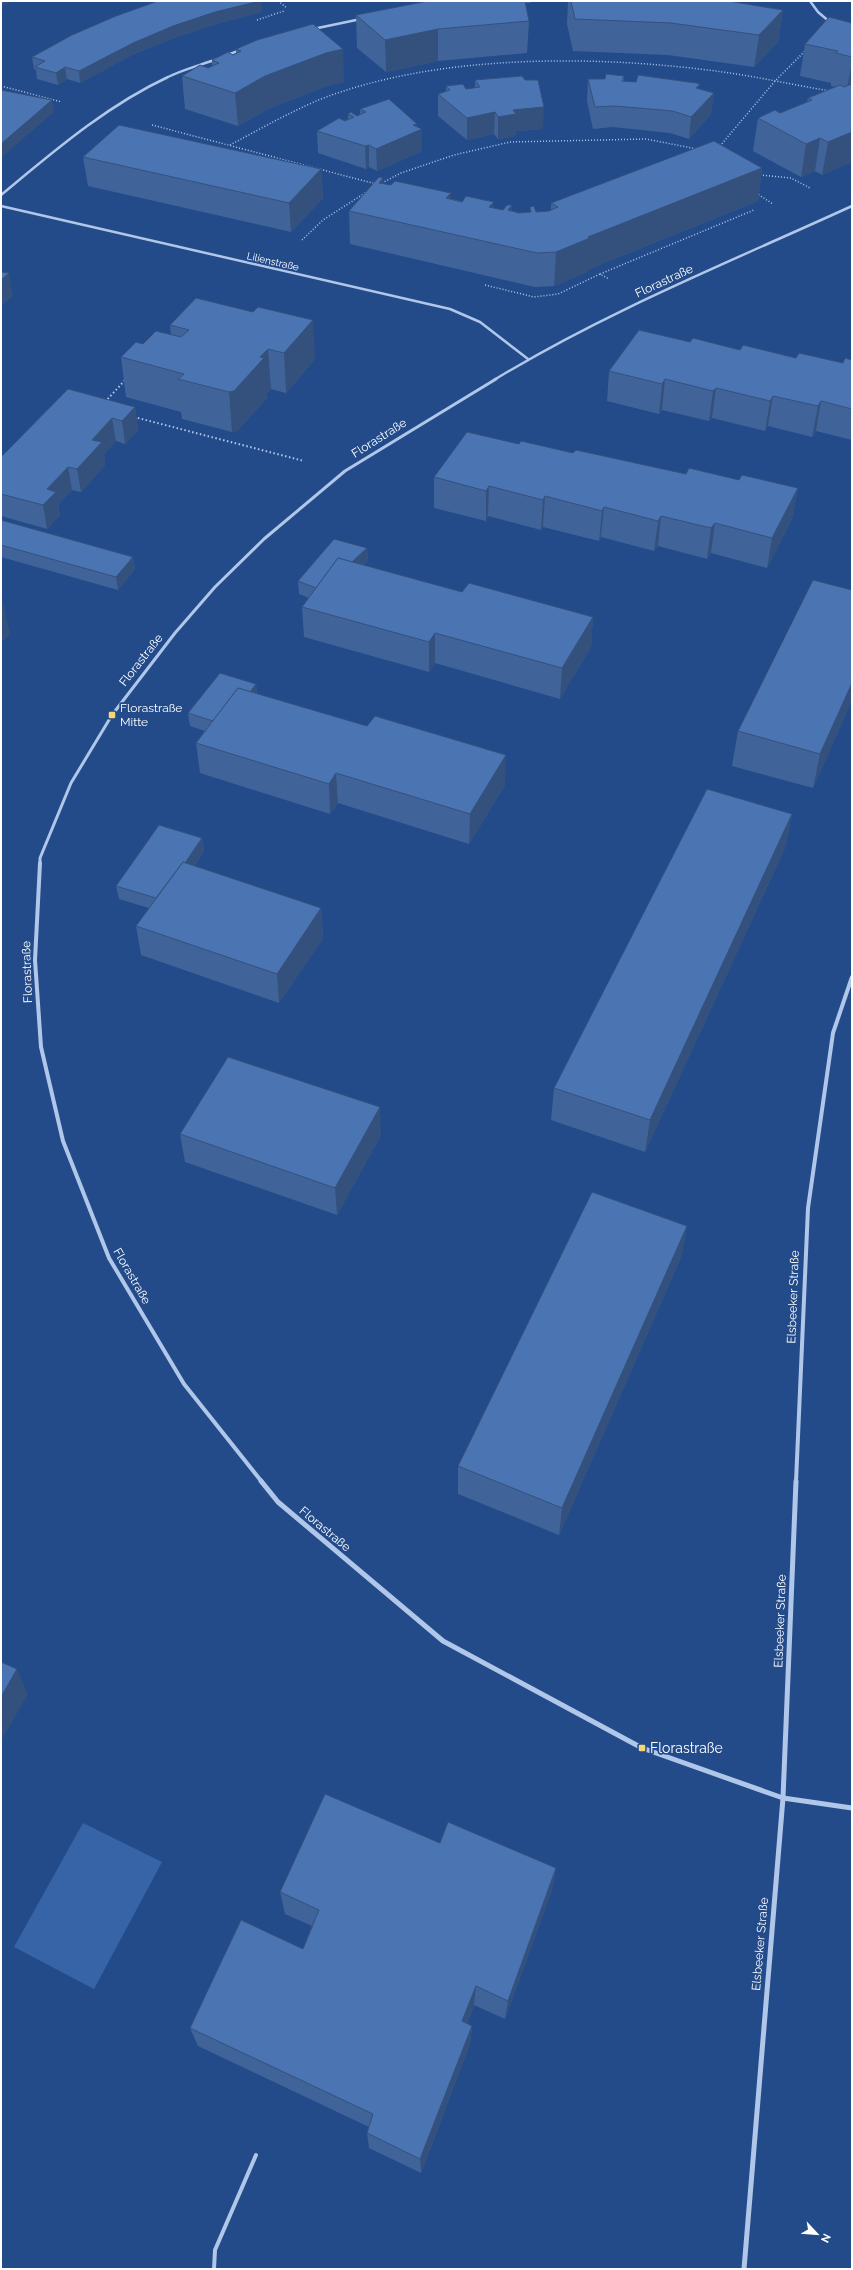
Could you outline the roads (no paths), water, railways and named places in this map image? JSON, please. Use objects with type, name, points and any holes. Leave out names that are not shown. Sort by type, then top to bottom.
[{"type":"street","points":[[516,2],[530,1]]},
{"type":"street","points":[[810,1],[818,12],[832,24]]},
{"type":"street","points":[[309,30],[362,19]]},
{"type":"street","points":[[1,195],[80,130],[122,101],[161,80],[249,48]]},
{"type":"street","name":"Lilienstraße","points":[[1,206],[450,309],[480,322],[528,359]]},
{"type":"street","name":"Florastraße","points":[[852,206],[646,300],[528,359],[345,471],[264,539],[214,587],[175,633],[112,715],[70,783],[40,858],[35,960],[41,1047],[63,1141],[109,1258],[184,1384],[278,1502],[442,1641],[642,1748],[784,1798],[852,1808]]},
{"type":"street","name":"Elsbeeker Straße","points":[[744,2269],[784,1798],[808,1208],[833,1033],[852,977]]},
{"type":"lane","points":[[214,2269],[215,2250],[256,2155]]},
{"type":"place","name":"Florastraße Mitte","points":[[112,715]]},
{"type":"place","name":"Florastraße","points":[[642,1748]]}]
